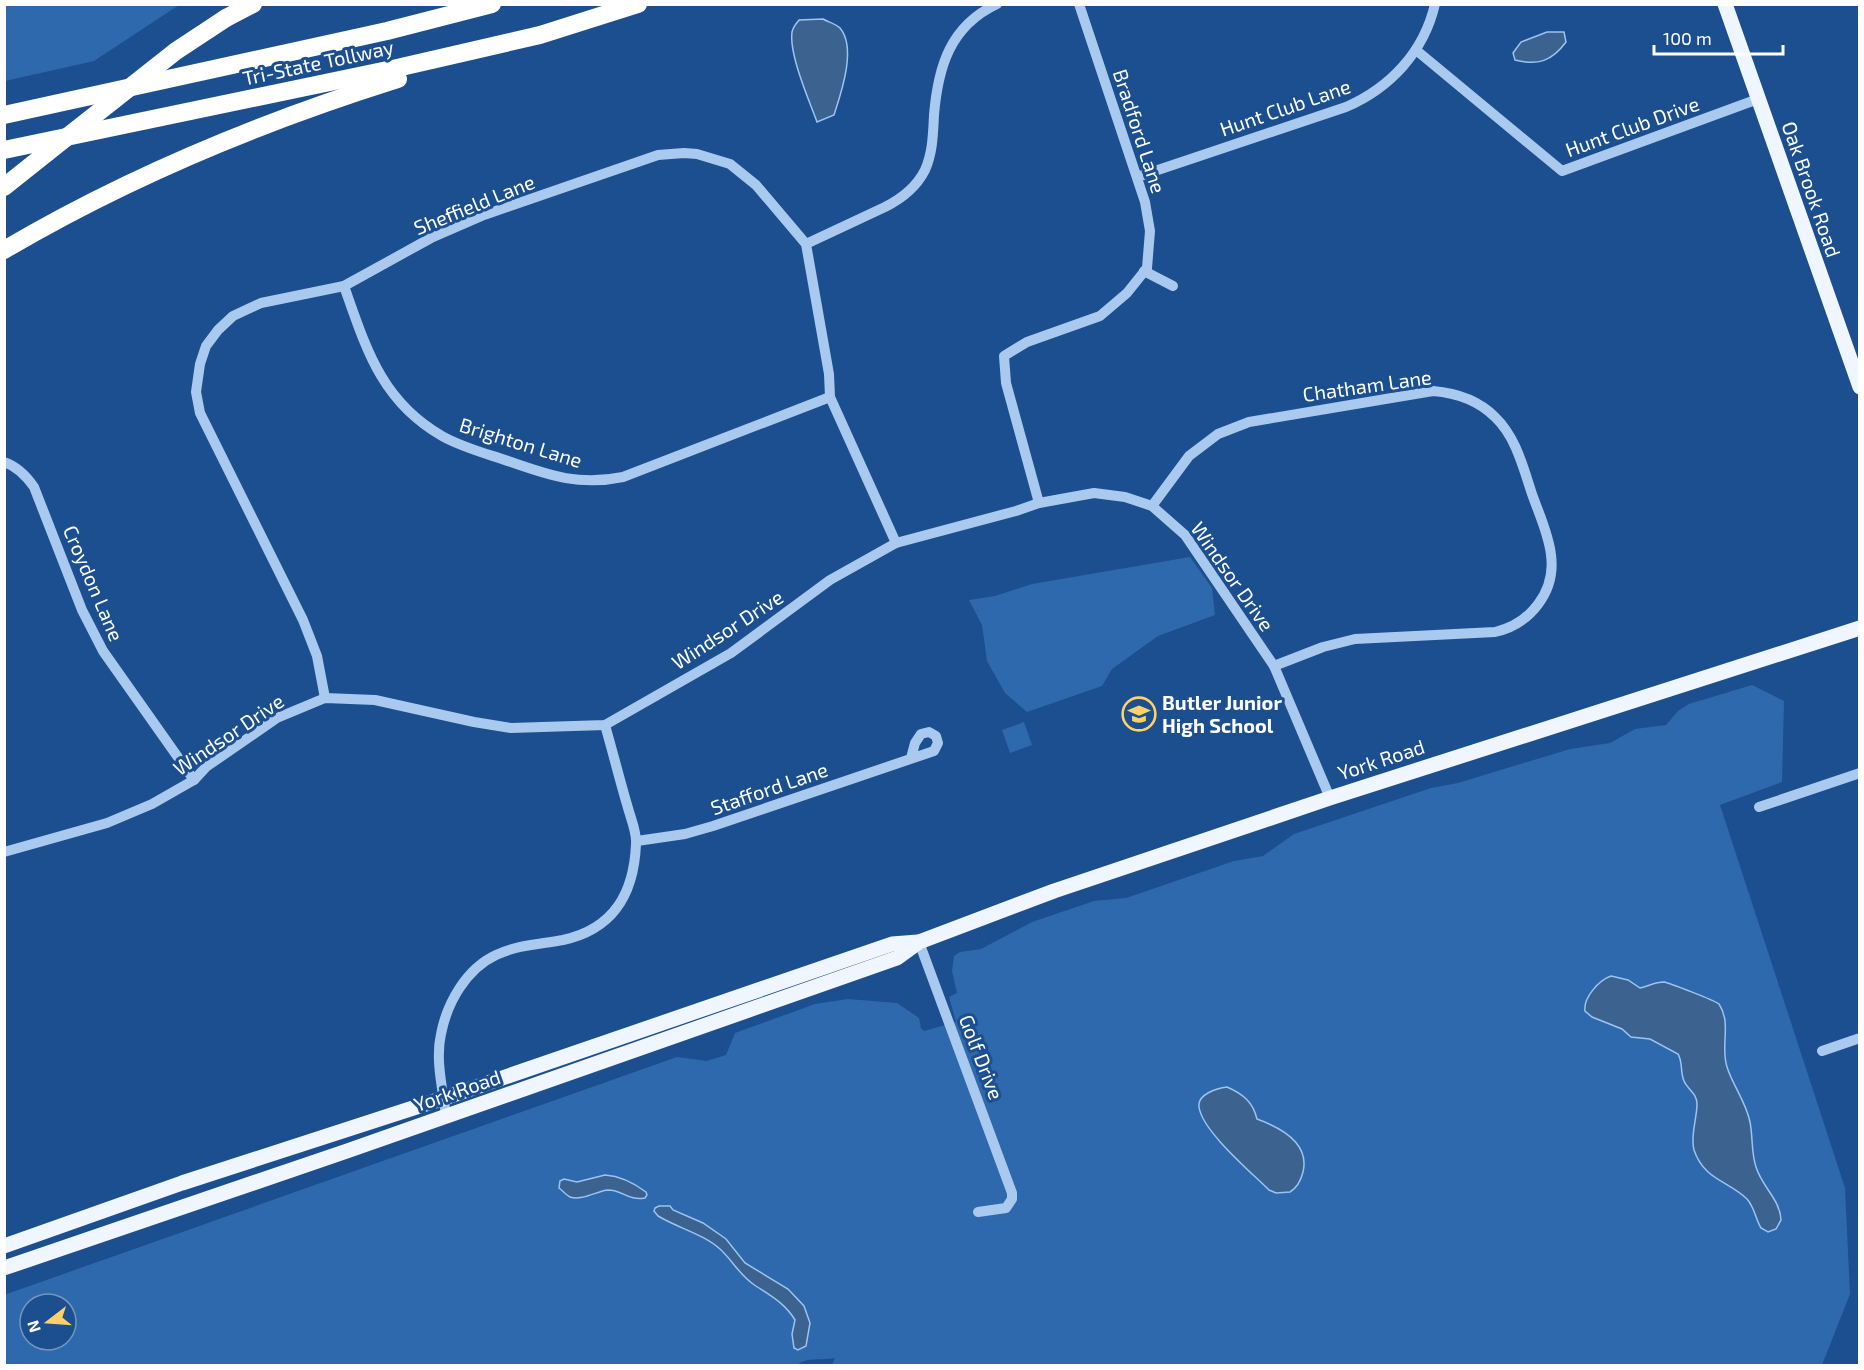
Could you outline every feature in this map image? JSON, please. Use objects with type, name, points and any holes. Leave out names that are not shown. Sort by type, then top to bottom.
[{"type":"highway","points":[[4,188],[176,51],[226,18],[253,4]]},
{"type":"highway","name":"Tri-State Tollway","points":[[4,115],[375,33],[492,4]]},
{"type":"highway","name":"Tri-State Tollway","points":[[4,150],[386,71],[540,35],[638,4]]},
{"type":"highway","points":[[4,250],[84,206],[192,154],[378,85],[540,35]]},
{"type":"main road","name":"Oak Brook Road","points":[[1725,4],[1860,387]]},
{"type":"main road","name":"York Road","points":[[4,1268],[897,958],[919,942],[1054,891],[1330,798],[1860,628]]},
{"type":"main road","name":"York Road","points":[[4,1246],[182,1183],[444,1098],[892,944],[919,942]]},
{"type":"street","points":[[896,543],[830,397],[829,374],[806,244],[897,201],[925,171],[930,153],[937,85],[947,51],[969,23],[997,4]]},
{"type":"street","name":"Bradford Lane","points":[[1039,503],[1006,383],[1004,356],[1027,342],[1086,323],[1100,316],[1122,299],[1147,268],[1150,231],[1147,210],[1137,177],[1079,4]]},
{"type":"street","name":"Hunt Club Lane","points":[[1137,177],[1359,101],[1390,81],[1416,50],[1430,22],[1435,4]]},
{"type":"street","name":"Hunt Club Drive","points":[[1416,50],[1562,171],[1758,99]]},
{"type":"street","name":"Sheffield Lane","points":[[325,698],[311,639],[203,420],[198,404],[197,383],[200,364],[206,346],[218,330],[233,316],[261,303],[344,286],[431,238],[475,218],[645,159],[670,153],[697,154],[730,164],[756,185],[806,244]]},
{"type":"street","points":[[1144,271],[1173,286]]},
{"type":"street","name":"Brighton Lane","points":[[344,286],[374,365],[388,389],[408,411],[443,437],[477,451],[565,479],[591,482],[623,477],[830,397]]},
{"type":"street","name":"Chatham Lane","points":[[1152,506],[1182,464],[1201,446],[1218,434],[1249,422],[1433,391],[1452,393],[1478,403],[1503,425],[1512,439],[1525,473],[1551,556],[1549,583],[1541,602],[1531,613],[1514,626],[1502,631],[1355,639],[1323,647],[1274,666]]},
{"type":"street","name":"Croydon Lane","points":[[4,462],[24,475],[34,487],[82,610],[103,651],[194,780]]},
{"type":"street","name":"Windsor Drive","points":[[4,852],[128,816],[194,780],[206,767],[277,718],[325,698],[375,700],[511,728],[605,725],[731,653],[830,580],[896,543],[1039,503],[1081,494],[1125,497],[1152,506],[1185,535],[1274,666],[1330,798]]},
{"type":"street","points":[[446,1116],[439,1064],[441,1034],[456,993],[466,979],[479,966],[504,952],[574,937],[603,922],[615,911],[633,877],[637,841],[605,725]]},
{"type":"street","name":"Stafford Lane","points":[[637,841],[685,834],[713,826],[911,758]]},
{"type":"street","points":[[1759,807],[1860,772]]},
{"type":"street","name":"Golf Drive","points":[[919,942],[1010,1184],[1012,1199],[1008,1206],[978,1212]]},
{"type":"street","points":[[1822,1051],[1860,1038]]},
{"type":"shaded area","points":[[4,5],[179,5],[94,61],[5,81]]},
{"type":"shaded area","points":[[823,19],[840,28],[845,37],[847,59],[834,115],[817,122],[796,65],[792,32],[799,20]]},
{"type":"shaded area","points":[[1547,32],[1564,32],[1566,42],[1555,54],[1538,62],[1515,60],[1513,53],[1521,42]]},
{"type":"shaded area","points":[[1190,557],[1212,588],[1215,615],[1158,636],[1112,669],[1102,686],[1027,712],[1005,693],[987,661],[982,625],[969,600],[995,596],[1032,584]]},
{"type":"shaded area","points":[[1752,685],[1784,701],[1782,782],[1720,805],[1845,1188],[1850,1294],[1822,1365],[832,1365],[835,1358],[804,1361],[796,1366],[7,1366],[4,1359],[4,1295],[677,1057],[707,1061],[726,1055],[735,1033],[815,1004],[848,999],[897,1003],[919,1018],[924,1031],[956,1022],[949,997],[957,993],[952,971],[954,956],[960,952],[981,949],[1032,922],[1094,901],[1126,898],[1234,861],[1263,856],[1294,834],[1431,788],[1458,783],[1570,749],[1610,743],[1635,729],[1666,725],[1678,711],[1689,704]]},
{"type":"shaded area","points":[[1024,722],[1032,745],[1010,753],[1002,730]]},
{"type":"shaded area","points":[[1611,976],[1628,980],[1640,988],[1664,982],[1719,1004],[1725,1019],[1725,1059],[1748,1115],[1756,1167],[1780,1213],[1781,1220],[1776,1229],[1768,1232],[1761,1228],[1747,1199],[1710,1174],[1698,1160],[1693,1139],[1697,1100],[1684,1081],[1678,1054],[1650,1039],[1631,1037],[1622,1029],[1592,1017],[1585,1011],[1593,990]]},
{"type":"shaded area","points":[[1227,1087],[1246,1099],[1257,1119],[1291,1138],[1302,1153],[1303,1172],[1299,1183],[1290,1192],[1276,1193],[1269,1190],[1229,1151],[1202,1117],[1199,1107],[1201,1099],[1214,1090]]},
{"type":"shaded area","points":[[605,1175],[631,1183],[647,1195],[639,1199],[608,1190],[575,1198],[559,1188],[560,1181],[564,1179],[577,1182]]},
{"type":"shaded area","points":[[659,1206],[670,1206],[673,1210],[703,1223],[726,1239],[745,1263],[788,1289],[804,1306],[810,1323],[806,1346],[798,1350],[794,1348],[792,1334],[795,1320],[781,1304],[748,1280],[713,1244],[658,1216],[654,1211]]},
{"type":"place","name":"Butler Junior High School","points":[[1139,714]]}]
